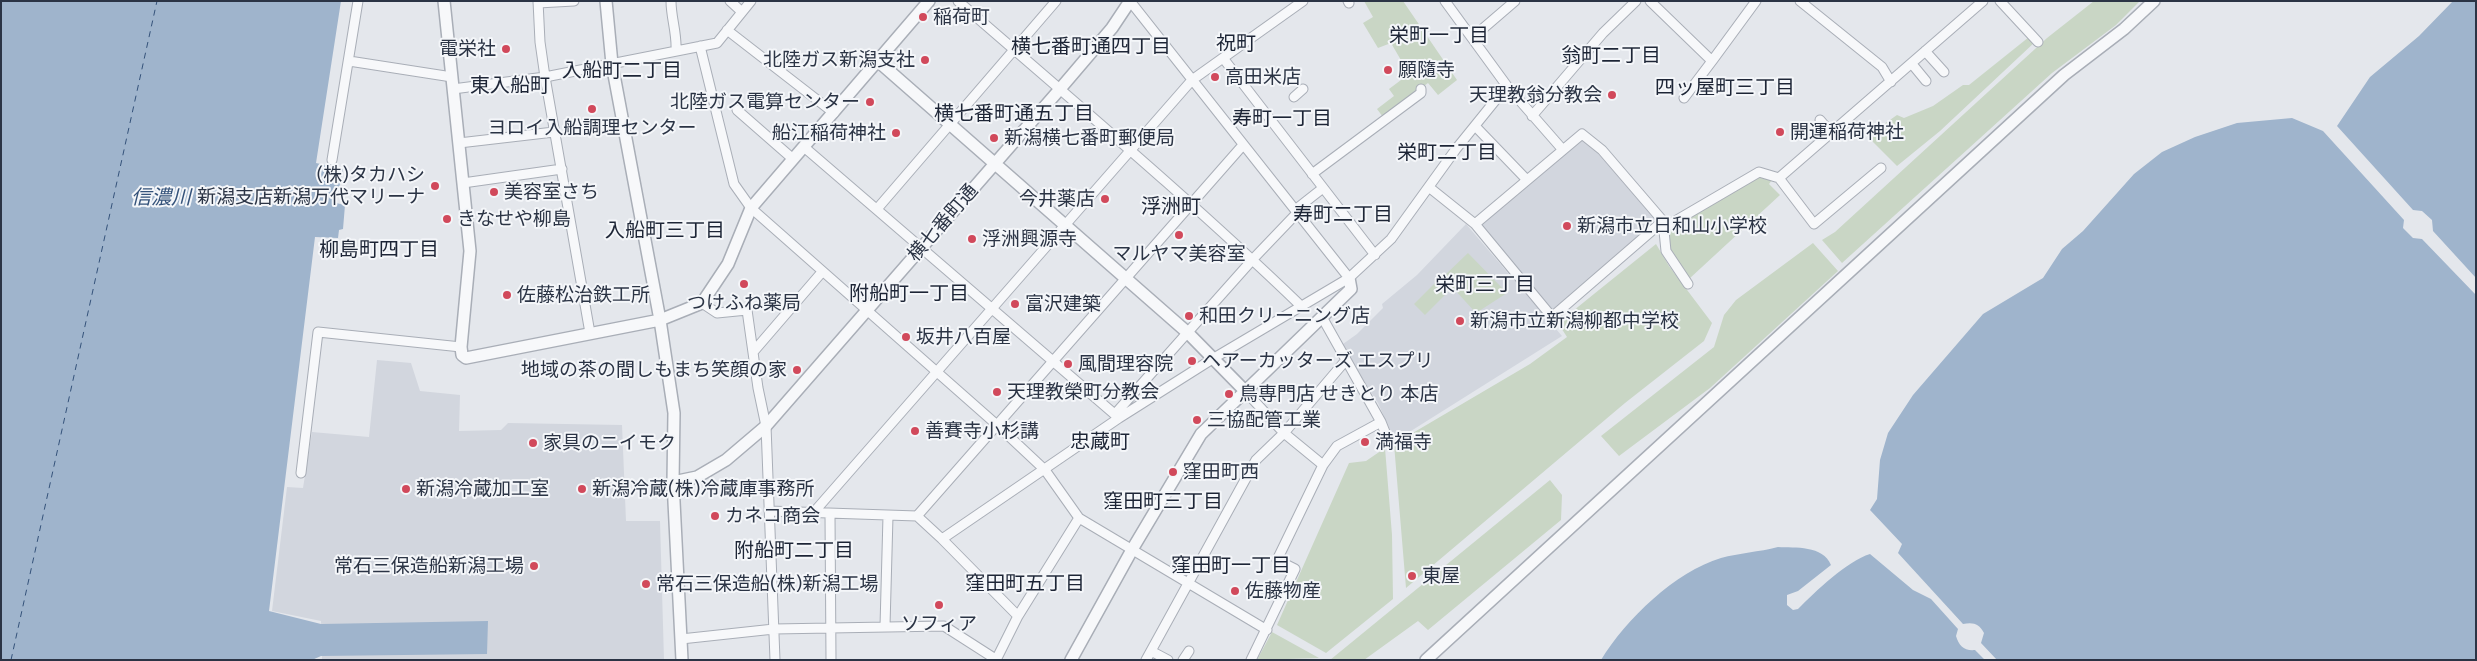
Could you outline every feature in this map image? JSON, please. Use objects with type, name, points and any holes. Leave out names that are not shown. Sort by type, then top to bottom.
[{"type":"street","points":[[332,160],[358,1]]},
{"type":"street","points":[[444,1],[470,251],[461,347],[462,355],[466,358],[660,320],[702,303],[728,264],[751,208],[879,62],[929,1]]},
{"type":"street","points":[[574,1],[538,2],[540,42],[545,77],[590,333]]},
{"type":"street","points":[[606,1],[612,64],[660,320],[674,413],[673,482],[682,660]]},
{"type":"street","points":[[671,1],[671,18],[677,41],[676,50]]},
{"type":"street","points":[[730,1],[742,12]]},
{"type":"street","points":[[453,89],[545,77],[717,42],[751,1]]},
{"type":"street","points":[[958,1],[1253,259],[1301,306]]},
{"type":"street","points":[[878,209],[1056,1]]},
{"type":"street","points":[[1071,660],[1132,550],[1201,434],[1351,289],[1349,278],[1130,1]]},
{"type":"street","name":"横七番町通","points":[[673,482],[697,477],[726,460],[766,426],[1060,89],[1112,28],[1130,1]]},
{"type":"street","points":[[814,512],[1192,80],[1303,1]]},
{"type":"street","points":[[1445,1],[1507,86],[1563,150]]},
{"type":"street","points":[[1472,38],[1516,1]]},
{"type":"street","points":[[1532,116],[1603,33],[1636,1]]},
{"type":"street","points":[[1650,1],[1712,61]]},
{"type":"street","points":[[1684,98],[1756,1]]},
{"type":"street","points":[[1800,1],[1882,66],[1891,82]]},
{"type":"street","points":[[1780,178],[1982,1]]},
{"type":"street","points":[[2000,1],[2038,42]]},
{"type":"street","points":[[1426,660],[2057,82],[2124,29],[2154,1]]},
{"type":"street","points":[[727,30],[834,113]]},
{"type":"street","points":[[700,46],[720,134],[734,184],[751,208],[997,425],[1044,470],[1079,518],[1188,585],[1267,630]]},
{"type":"street","points":[[1925,52],[1944,72]]},
{"type":"street","points":[[1223,58],[1375,255]]},
{"type":"street","points":[[349,61],[452,77]]},
{"type":"street","points":[[879,62],[996,162],[1188,333],[1284,433],[1323,465]]},
{"type":"street","points":[[1912,64],[1926,81]]},
{"type":"street","points":[[942,538],[1044,470],[1117,416],[1349,278],[1391,239],[1507,86]]},
{"type":"street","points":[[1294,97],[1303,89]]},
{"type":"street","points":[[1312,174],[1421,93],[1421,89]]},
{"type":"street","points":[[737,110],[793,159]]},
{"type":"street","points":[[1820,120],[1832,134]]},
{"type":"street","points":[[1475,126],[1527,180]]},
{"type":"street","points":[[459,144],[554,132]]},
{"type":"street","points":[[1475,224],[1582,134],[1602,150],[1664,224],[1666,251],[1688,284]]},
{"type":"street","points":[[916,516],[1243,145]]},
{"type":"street","points":[[804,147],[922,247],[1052,363],[1117,416]]},
{"type":"street","points":[[1430,188],[1475,224],[1552,317],[1664,224],[1759,172],[1780,178],[1814,224],[1881,168]]},
{"type":"street","points":[[463,183],[562,169]]},
{"type":"street","points":[[1117,416],[1296,211],[1322,188]]},
{"type":"street","points":[[754,351],[822,272]]},
{"type":"street","points":[[702,303],[717,313],[747,310],[758,388],[766,426],[775,660]]},
{"type":"street","points":[[1322,317],[1381,422],[1389,442]]},
{"type":"street","points":[[301,473],[318,332],[461,347]]},
{"type":"street","points":[[1146,660],[1256,460],[1284,433],[1346,360]]},
{"type":"street","points":[[1251,660],[1295,569],[1278,560],[1323,465],[1337,446],[1381,422]]},
{"type":"street","points":[[769,511],[814,512],[830,515],[916,516],[942,538],[1018,616]]},
{"type":"street","points":[[830,515],[830,660]]},
{"type":"street","points":[[885,626],[888,516]]},
{"type":"street","points":[[681,639],[774,629],[944,626],[996,660],[1018,616],[1079,518]]},
{"type":"street","points":[[1151,651],[1168,660]]},
{"type":"street","points":[[1184,660],[1189,651]]},
{"type":"shaded area","name":"新潟市立日和山小学校","points":[[1580,140],[1587,141],[1609,166],[1654,218],[1654,225],[1552,311],[1480,226]]},
{"type":"shaded area","name":"新潟市立新潟柳都中学校","points":[[1466,224],[1562,336],[1395,441],[1378,403],[1345,352],[1347,351],[1343,344],[1357,334],[1383,308],[1382,304],[1417,275]]},
{"type":"shaded area","points":[[377,360],[411,363],[420,391],[460,395],[459,431],[501,430],[508,423],[622,425],[626,521],[660,521],[664,660],[322,660],[321,621],[272,611],[287,487],[303,488],[312,432],[369,437]]},
{"type":"green space","points":[[1364,1],[1403,1],[1457,80],[1438,95],[1428,83],[1383,117],[1377,109],[1394,96],[1389,89],[1409,74],[1391,43],[1378,48],[1363,23],[1373,17]]},
{"type":"green space","points":[[2094,1],[2140,1],[2116,25],[2052,73],[1842,263],[1822,240],[1835,232],[2047,38]]},
{"type":"green space","points":[[2029,37],[2035,42],[1940,131],[1897,166],[1867,136],[1897,115],[1904,118],[1933,106],[1963,85],[1969,85]]},
{"type":"green space","points":[[1758,177],[1772,180],[1769,184],[1780,195],[1689,279],[1670,250],[1670,230]]},
{"type":"green space","points":[[1813,243],[1838,271],[1710,388],[1619,456],[1601,436],[1714,347],[1724,315],[1736,300]]},
{"type":"green space","points":[[1656,244],[1669,266],[1712,323],[1704,341],[1625,403],[1406,588],[1394,444],[1530,364],[1567,337],[1558,323]]},
{"type":"green space","points":[[1468,253],[1507,293],[1476,313],[1443,277]]},
{"type":"green space","points":[[1437,281],[1448,292],[1425,315],[1414,304]]},
{"type":"green space","points":[[1385,448],[1392,535],[1393,599],[1326,653],[1277,625],[1349,463],[1366,461]]},
{"type":"green space","points":[[1550,480],[1562,495],[1561,520],[1428,630],[1418,621],[1364,660],[1330,660]]},
{"type":"green space","points":[[1272,632],[1319,658],[1257,660]]},
{"type":"water","name":"信濃川","points":[[1,1],[341,1],[316,163],[343,169],[336,203],[345,205],[343,229],[339,230],[338,238],[315,237],[269,611],[321,624],[488,621],[487,654],[321,656],[312,660],[1,660]]},
{"type":"water","points":[[2453,1],[2476,1],[2476,278],[2433,231],[2432,220],[2422,211],[2413,210],[2337,126],[2370,77],[2419,36]]},
{"type":"water","points":[[2292,118],[2323,131],[2404,220],[2403,228],[2413,238],[2422,239],[2476,295],[2476,660],[1997,660],[1981,643],[1984,633],[1980,628],[1976,624],[1963,624],[1898,553],[1902,544],[1870,510],[1877,499],[1880,460],[1888,433],[1913,395],[1983,314],[2043,278],[2062,249],[2083,231],[2134,174],[2162,152],[2195,137],[2237,123]]},
{"type":"water","points":[[1778,547],[1815,551],[1822,554],[1831,565],[1798,591],[1787,595],[1787,605],[1793,610],[1798,609],[1822,586],[1851,563],[1870,554],[1913,590],[1931,599],[1958,629],[1956,636],[1960,645],[1968,650],[1975,650],[1985,660],[1601,660],[1611,644],[1638,613],[1686,574],[1721,558]]},
{"type":"ferry route","points":[[11,660],[157,1]]},
{"type":"place","name":"稲荷町","points":[[923,17]]},
{"type":"place","name":"電栄社","points":[[506,49]]},
{"type":"place","name":"北陸ガス新潟支社","points":[[925,60]]},
{"type":"place","name":"願隨寺","points":[[1388,70]]},
{"type":"place","name":"高田米店","points":[[1215,77]]},
{"type":"place","name":"天理教翁分教会","points":[[1612,95]]},
{"type":"place","name":"北陸ガス電算センター","points":[[870,102]]},
{"type":"place","name":"ヨロイ入船調理センター","points":[[592,109]]},
{"type":"place","name":"開運稲荷神社","points":[[1780,132]]},
{"type":"place","name":"船江稲荷神社","points":[[896,133]]},
{"type":"place","name":"新潟横七番町郵便局","points":[[994,138]]},
{"type":"place","name":"(株)タカハシ 新潟支店新潟万代マリーナ","points":[[435,186]]},
{"type":"place","name":"美容室さち","points":[[494,192]]},
{"type":"place","name":"今井薬店","points":[[1105,199]]},
{"type":"place","name":"きなせや柳島","points":[[447,219]]},
{"type":"place","name":"新潟市立日和山小学校","points":[[1567,226]]},
{"type":"place","name":"マルヤマ美容室","points":[[1179,235]]},
{"type":"place","name":"浮洲興源寺","points":[[972,239]]},
{"type":"place","name":"つけふね薬局","points":[[744,284]]},
{"type":"place","name":"佐藤松治鉄工所","points":[[507,295]]},
{"type":"place","name":"富沢建築","points":[[1015,304]]},
{"type":"place","name":"和田クリーニング店","points":[[1189,316]]},
{"type":"place","name":"新潟市立新潟柳都中学校","points":[[1460,321]]},
{"type":"place","name":"坂井八百屋","points":[[906,337]]},
{"type":"place","name":"ヘアーカッターズ エスプリ","points":[[1192,361]]},
{"type":"place","name":"風間理容院","points":[[1068,364]]},
{"type":"place","name":"地域の茶の間しもまち笑顔の家","points":[[797,370]]},
{"type":"place","name":"天理教榮町分教会","points":[[997,392]]},
{"type":"place","name":"鳥専門店 せきとり 本店","points":[[1229,394]]},
{"type":"place","name":"三協配管工業","points":[[1197,420]]},
{"type":"place","name":"善賽寺小杉講","points":[[915,431]]},
{"type":"place","name":"満福寺","points":[[1365,442]]},
{"type":"place","name":"家具のニイモク","points":[[533,443]]},
{"type":"place","name":"窪田町西","points":[[1173,472]]},
{"type":"place","name":"新潟冷蔵加工室","points":[[406,489]]},
{"type":"place","name":"新潟冷蔵(株)冷蔵庫事務所","points":[[582,489]]},
{"type":"place","name":"カネコ商会","points":[[715,516]]},
{"type":"place","name":"常石三保造船新潟工場","points":[[534,566]]},
{"type":"place","name":"東屋","points":[[1412,576]]},
{"type":"place","name":"常石三保造船(株)新潟工場","points":[[646,584]]},
{"type":"place","name":"佐藤物産","points":[[1235,591]]},
{"type":"place","name":"ソフィア","points":[[939,605]]},
{"type":"district","name":"栄町一丁目","points":[[1439,36]]},
{"type":"district","name":"祝町","points":[[1236,44]]},
{"type":"district","name":"横七番町通四丁目","points":[[1091,47]]},
{"type":"district","name":"翁町二丁目","points":[[1611,56]]},
{"type":"district","name":"入船町二丁目","points":[[622,71]]},
{"type":"district","name":"東入船町","points":[[510,86]]},
{"type":"district","name":"四ッ屋町三丁目","points":[[1725,88]]},
{"type":"district","name":"横七番町通五丁目","points":[[1014,114]]},
{"type":"district","name":"寿町一丁目","points":[[1282,119]]},
{"type":"district","name":"栄町二丁目","points":[[1447,153]]},
{"type":"district","name":"浮洲町","points":[[1171,207]]},
{"type":"district","name":"寿町二丁目","points":[[1343,215]]},
{"type":"district","name":"入船町三丁目","points":[[665,231]]},
{"type":"district","name":"柳島町四丁目","points":[[379,250]]},
{"type":"district","name":"栄町三丁目","points":[[1485,285]]},
{"type":"district","name":"附船町一丁目","points":[[909,294]]},
{"type":"district","name":"忠蔵町","points":[[1100,442]]},
{"type":"district","name":"窪田町三丁目","points":[[1163,502]]},
{"type":"district","name":"附船町二丁目","points":[[794,551]]},
{"type":"district","name":"窪田町一丁目","points":[[1231,566]]},
{"type":"district","name":"窪田町五丁目","points":[[1025,584]]}]
